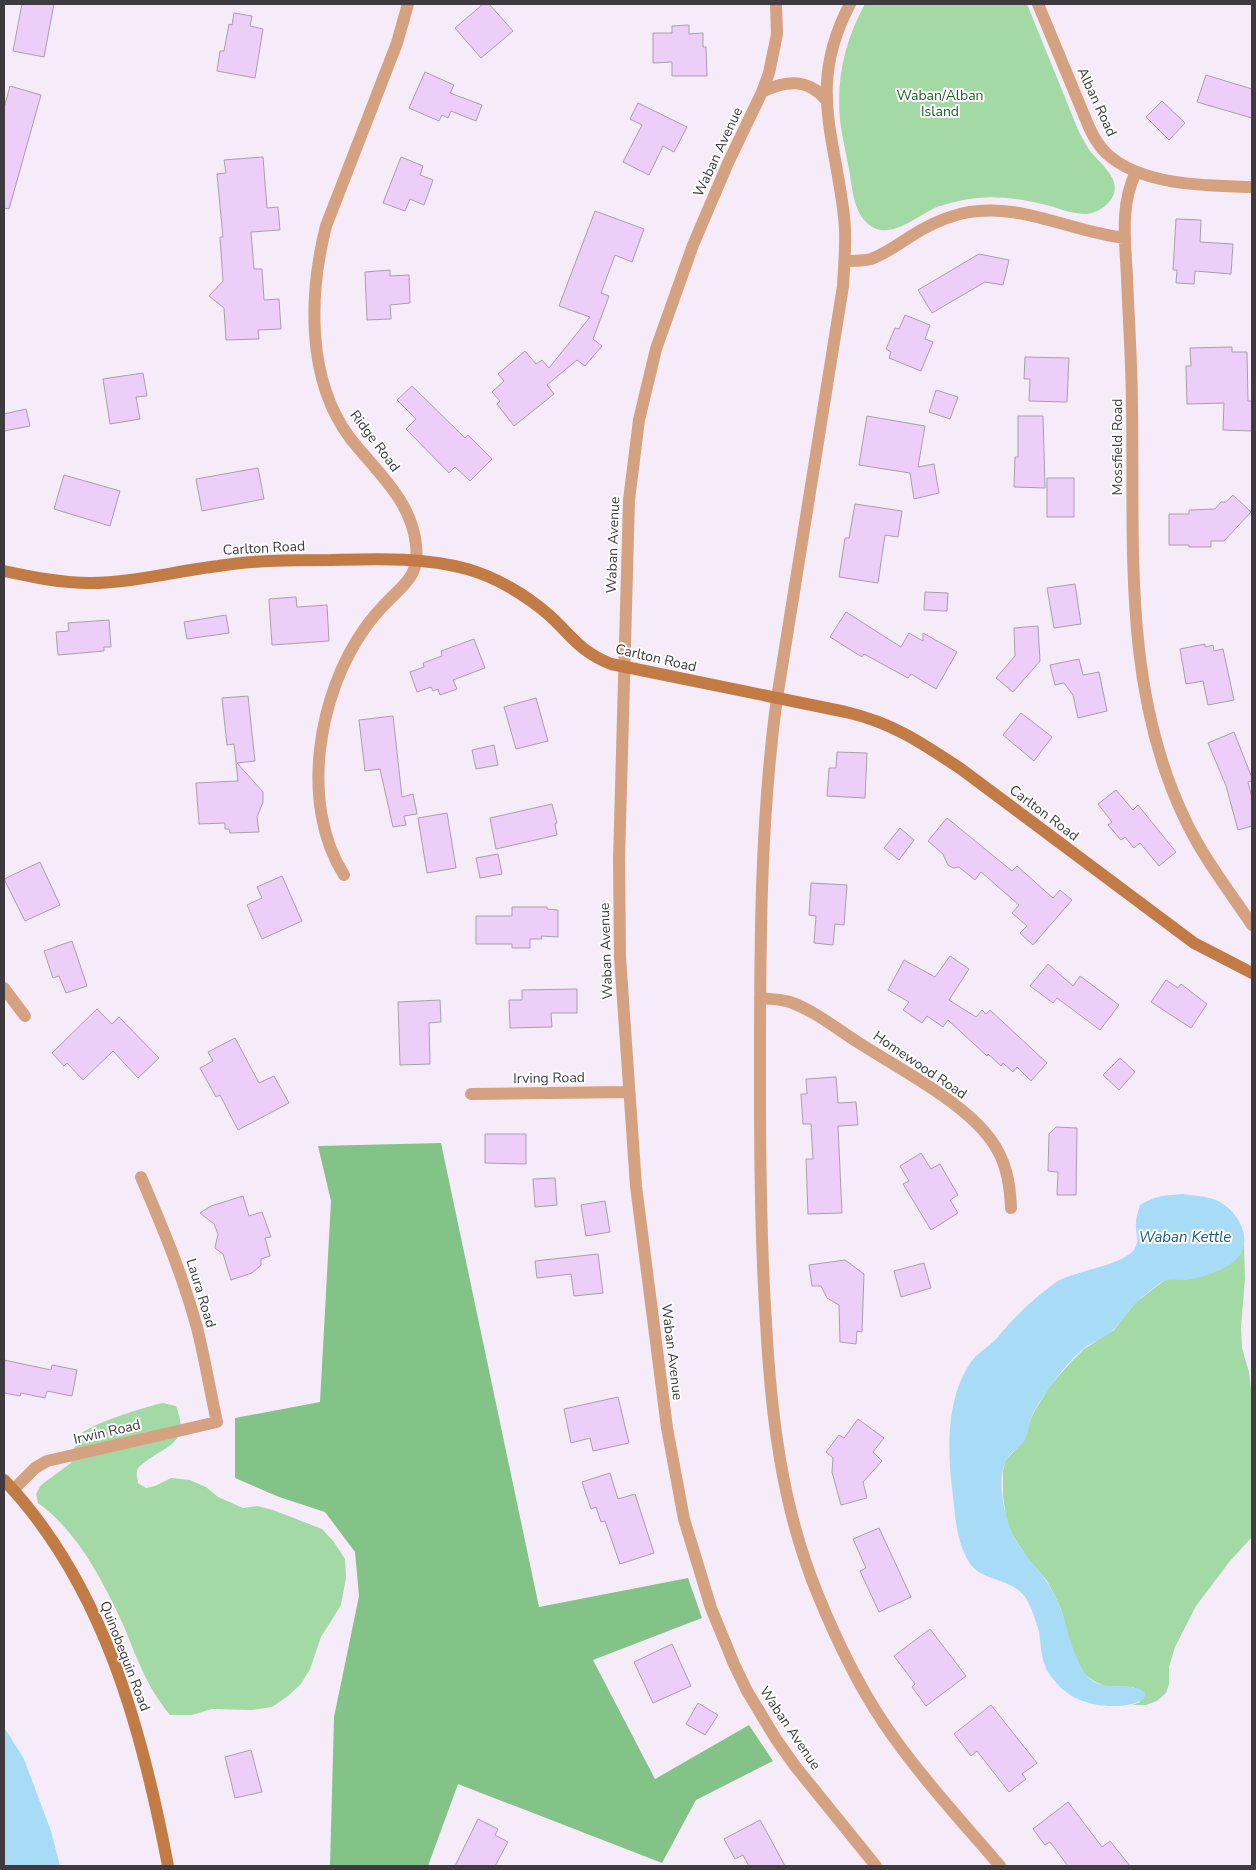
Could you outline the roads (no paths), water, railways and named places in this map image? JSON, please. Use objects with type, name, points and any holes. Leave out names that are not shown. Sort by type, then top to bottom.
[{"type":"street","name":"Ridge Road","points":[[408,4],[398,43],[326,226],[317,273],[315,318],[319,357],[330,400],[350,436],[394,490],[406,509],[414,534],[417,561]]},
{"type":"street","name":"Waban Avenue","points":[[776,4],[777,34],[774,54],[762,92],[728,162],[693,245],[664,324],[643,397],[635,444],[629,500],[619,913],[628,1092],[636,1186],[666,1428],[682,1509],[701,1578],[734,1664],[762,1716],[810,1785],[876,1866]]},
{"type":"street","points":[[850,4],[837,32],[832,50],[827,79],[826,100],[831,144],[844,216],[845,261],[837,329],[777,698],[770,753],[762,852],[760,1132],[768,1368],[780,1461],[792,1516],[808,1570],[842,1648],[869,1700],[909,1758],[1000,1866]]},
{"type":"street","name":"Alban Road","points":[[1038,4],[1088,127],[1096,142],[1106,153],[1136,172],[1168,180],[1192,184],[1252,187]]},
{"type":"street","points":[[762,92],[785,83],[801,84],[815,89],[826,100]]},
{"type":"street","name":"Mossfield Road","points":[[1136,172],[1130,183],[1127,198],[1125,238],[1132,397],[1134,597],[1142,684],[1163,764],[1182,813],[1201,850],[1252,925]]},
{"type":"street","points":[[845,261],[858,261],[875,257],[942,220],[978,211],[998,210],[1038,216],[1096,233],[1125,238]]},
{"type":"street","name":"Carlton Road","points":[[4,570],[49,580],[90,583],[110,582],[241,563],[384,559],[417,561],[469,570],[500,583],[525,597],[544,611],[586,652],[598,659],[624,668],[861,715],[883,722],[914,738],[961,769],[1194,943],[1252,973]]},
{"type":"street","points":[[344,875],[334,859],[321,808],[318,784],[318,760],[326,716],[340,674],[356,642],[376,614],[411,578],[417,561]]},
{"type":"street","points":[[4,988],[25,1016]]},
{"type":"street","name":"Homewood Road","points":[[760,998],[789,1002],[813,1013],[921,1082],[972,1119],[991,1139],[1005,1166],[1009,1181],[1011,1208]]},
{"type":"street","name":"Irving Road","points":[[471,1094],[628,1092]]},
{"type":"street","name":"Laura Road","points":[[141,1177],[185,1288],[201,1346],[217,1422]]},
{"type":"street","name":"Irwin Road","points":[[13,1490],[35,1468],[47,1461],[217,1422]]},
{"type":"street","name":"Quinobequin Road","points":[[4,1480],[45,1529],[60,1551],[86,1598],[109,1650],[127,1698],[141,1746],[168,1866]]},
{"type":"water","name":"Waban Kettle","points":[[1183,1194],[1216,1200],[1230,1209],[1236,1216],[1243,1232],[1243,1248],[1239,1256],[1224,1268],[1211,1274],[1192,1279],[1172,1279],[1160,1283],[1128,1311],[1112,1331],[1086,1347],[1076,1356],[1056,1378],[1034,1411],[1025,1440],[1007,1459],[1002,1472],[1002,1496],[1011,1530],[1016,1541],[1044,1578],[1056,1598],[1075,1654],[1084,1672],[1098,1684],[1132,1687],[1145,1693],[1144,1699],[1131,1704],[1122,1706],[1098,1705],[1081,1700],[1066,1692],[1048,1672],[1035,1619],[1027,1600],[1021,1593],[1006,1583],[982,1574],[975,1569],[965,1555],[957,1530],[951,1479],[949,1443],[953,1405],[965,1372],[975,1357],[995,1340],[1025,1308],[1063,1278],[1112,1263],[1131,1253],[1137,1243],[1136,1222],[1140,1205],[1160,1196]]},
{"type":"water","points":[[4,1727],[24,1759],[51,1831],[60,1866],[4,1866]]},
{"type":"park label","name":"Waban/Alban Island","points":[[940,104]]}]
